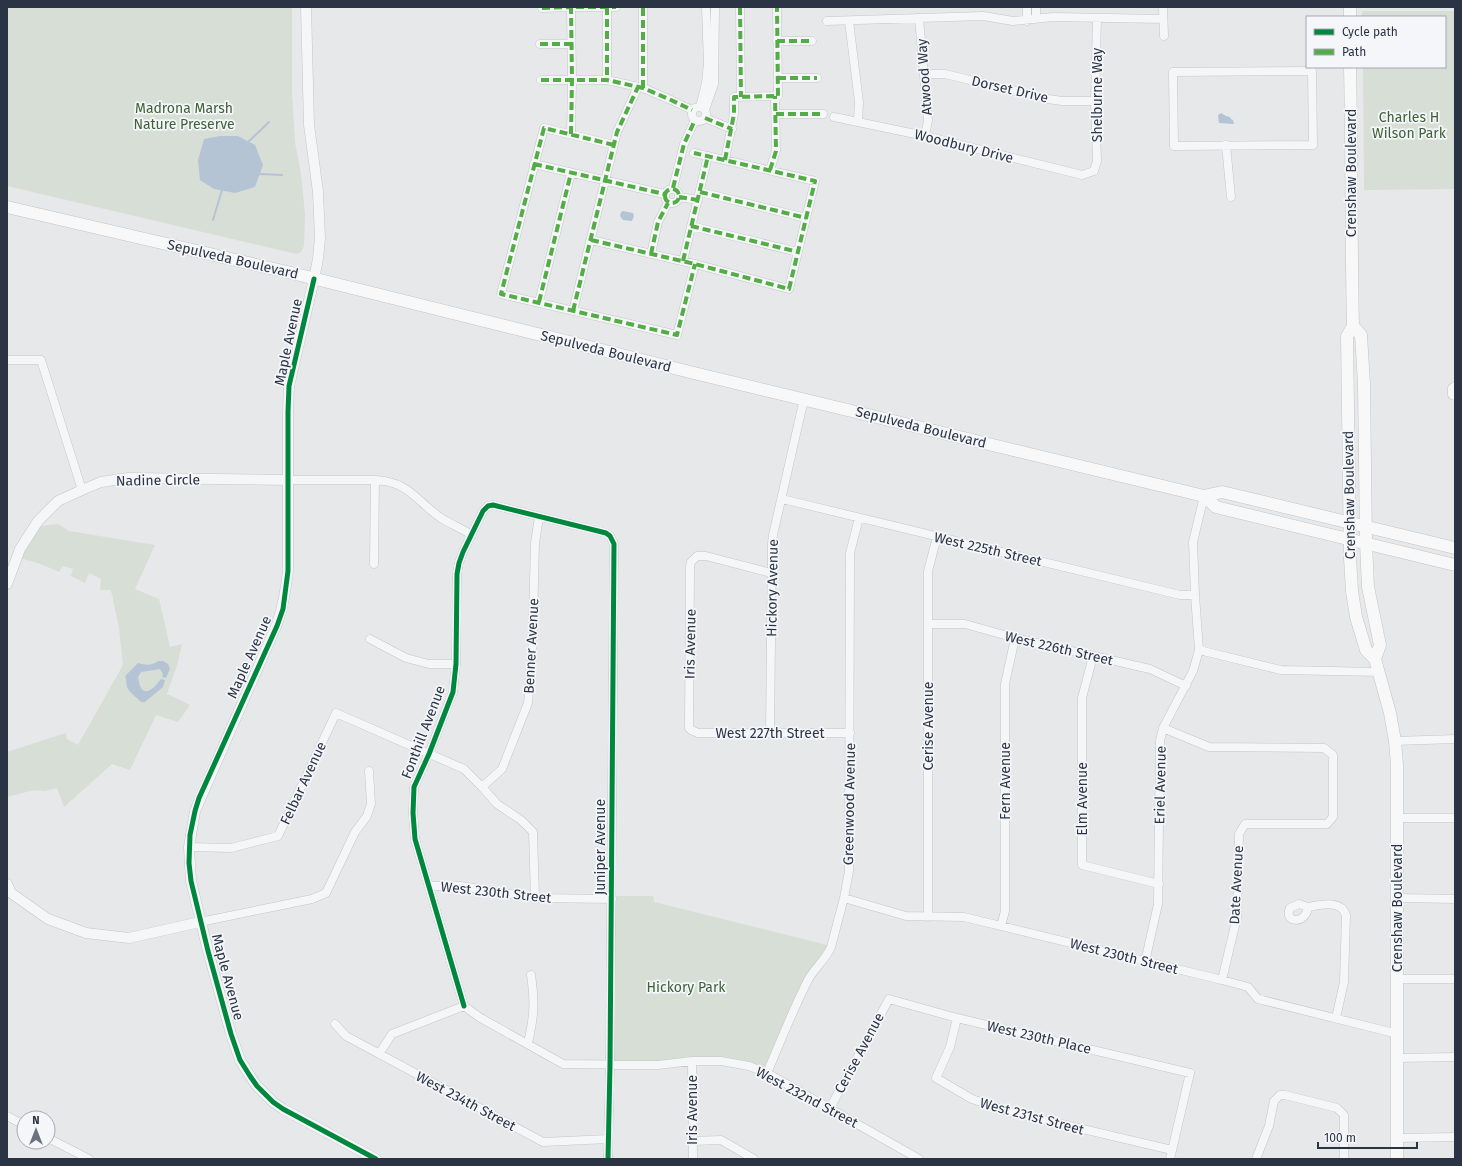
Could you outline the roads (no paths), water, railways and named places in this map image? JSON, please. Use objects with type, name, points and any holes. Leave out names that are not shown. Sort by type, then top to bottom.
[{"type":"main road","name":"Crenshaw Boulevard","points":[[1350,68],[1354,326],[1347,336],[1352,591],[1356,617],[1366,650],[1375,659],[1379,672],[1395,740],[1397,764],[1397,1159]]},
{"type":"main road","name":"Sepulveda Boulevard","points":[[7,207],[314,279],[694,373],[1204,496],[1222,492],[1455,548]]},
{"type":"main road","name":"Crenshaw Boulevard","points":[[1354,326],[1361,335],[1364,384],[1368,587],[1380,645],[1375,659]]},
{"type":"main road","name":"Sepulveda Boulevard","points":[[1204,496],[1216,507],[1455,565]]},
{"type":"street","name":"Maple Avenue","points":[[306,7],[309,125],[320,218],[318,259],[289,386],[288,571],[278,624],[199,798],[193,817],[189,847],[191,881],[200,922],[231,1034],[240,1060],[250,1076],[273,1102],[297,1118],[376,1159]]},
{"type":"street","points":[[571,7],[571,134]]},
{"type":"street","points":[[607,7],[607,80]]},
{"type":"street","points":[[542,8],[616,7]]},
{"type":"street","points":[[573,311],[617,132],[640,88],[643,7]]},
{"type":"street","points":[[673,188],[684,144],[695,120],[701,121],[700,111],[706,83],[708,63],[706,7]]},
{"type":"street","points":[[700,111],[714,84],[715,7]]},
{"type":"street","points":[[740,7],[741,97]]},
{"type":"street","points":[[725,160],[732,129],[734,97],[778,96],[777,7]]},
{"type":"street","points":[[1027,7],[1027,21]]},
{"type":"street","points":[[1036,7],[1036,19]]},
{"type":"street","points":[[1163,7],[1164,36]]},
{"type":"street","points":[[827,21],[983,16],[1013,21],[1027,21],[1053,17],[1163,19]]},
{"type":"street","name":"Atwood Way","points":[[919,18],[928,120],[925,136]]},
{"type":"street","name":"Shelburne Way","points":[[1094,171],[1097,161],[1095,100],[1097,18]]},
{"type":"street","points":[[849,20],[860,102],[858,121]]},
{"type":"street","points":[[777,42],[812,42]]},
{"type":"street","points":[[540,44],[572,44]]},
{"type":"street","points":[[1312,71],[1313,145],[1226,145],[1174,146],[1173,72],[1312,71]]},
{"type":"street","name":"Dorset Drive","points":[[925,74],[945,74],[1048,99],[1062,101],[1095,100]]},
{"type":"street","points":[[778,78],[817,78]]},
{"type":"street","points":[[541,80],[607,80],[640,88],[700,111],[732,129]]},
{"type":"street","points":[[770,170],[776,151],[775,96]]},
{"type":"street","points":[[776,114],[823,114]]},
{"type":"street","name":"Woodbury Drive","points":[[834,117],[925,136],[1082,175],[1094,171]]},
{"type":"street","points":[[614,145],[544,128],[501,294],[677,335],[695,264]]},
{"type":"street","points":[[1226,145],[1231,197]]},
{"type":"street","points":[[591,240],[683,261],[789,289],[815,181],[694,153]]},
{"type":"street","points":[[683,261],[708,156]]},
{"type":"street","points":[[534,164],[664,194]]},
{"type":"street","points":[[539,302],[571,173]]},
{"type":"street","points":[[664,194],[667,190],[673,188]]},
{"type":"street","points":[[668,203],[676,202],[679,197],[678,191],[673,188]]},
{"type":"street","points":[[664,194],[665,200],[668,203]]},
{"type":"street","points":[[679,197],[699,196],[806,218]]},
{"type":"street","points":[[651,254],[658,222],[668,203]]},
{"type":"street","points":[[691,226],[798,252]]},
{"type":"street","points":[[7,360],[41,360],[82,490]]},
{"type":"street","points":[[1455,386],[1452,388],[1452,395],[1455,396]]},
{"type":"street","name":"Hickory Avenue","points":[[770,733],[773,535],[804,399]]},
{"type":"street","name":"Nadine Circle","points":[[7,584],[20,548],[38,521],[58,501],[101,482],[128,478],[289,480]]},
{"type":"street","points":[[289,480],[386,480],[397,483],[408,490],[442,519],[472,535],[483,510],[488,506],[499,506],[539,517]]},
{"type":"street","points":[[374,564],[375,480]]},
{"type":"street","name":"Eriel Avenue","points":[[1145,962],[1158,904],[1160,741],[1163,728],[1193,671],[1199,650],[1193,542],[1204,496]]},
{"type":"street","name":"West 225th Street","points":[[782,499],[1180,595],[1195,595]]},
{"type":"street","name":"Juniper Avenue","points":[[539,517],[606,533],[610,536],[614,544],[612,900],[608,1159]]},
{"type":"street","name":"Benner Avenue","points":[[482,787],[502,769],[528,703],[532,660],[535,544],[539,517]]},
{"type":"street","name":"Greenwood Avenue","points":[[767,1073],[807,982],[829,953],[844,898],[849,871],[850,553],[860,518]]},
{"type":"street","name":"Fonthill Avenue","points":[[464,1006],[415,839],[413,813],[414,787],[429,754],[453,692],[456,664],[457,574],[463,552],[472,535]]},
{"type":"street","name":"Cerise Avenue","points":[[928,917],[928,571],[937,537]]},
{"type":"street","name":"Iris Avenue","points":[[691,730],[689,723],[690,566],[694,558],[700,555],[706,556],[772,573]]},
{"type":"street","name":"West 226th Street","points":[[928,624],[965,624],[1015,638],[1150,670],[1186,686]]},
{"type":"street","name":"Fern Avenue","points":[[1001,926],[1004,910],[1005,684],[1015,638]]},
{"type":"street","points":[[370,639],[406,658],[429,664],[456,664]]},
{"type":"street","points":[[1199,650],[1281,670],[1379,672]]},
{"type":"street","name":"Elm Avenue","points":[[1093,656],[1082,698],[1082,865],[1159,884]]},
{"type":"street","name":"Felbar Avenue","points":[[189,847],[231,848],[278,836],[336,713],[429,754]]},
{"type":"street","name":"Date Avenue","points":[[1163,728],[1209,747],[1324,748],[1333,755],[1333,817],[1327,824],[1245,824],[1239,834],[1237,917],[1222,980]]},
{"type":"street","name":"West 227th Street","points":[[691,730],[698,733],[850,733]]},
{"type":"street","points":[[1395,740],[1455,740]]},
{"type":"street","points":[[429,754],[464,769],[497,804],[521,820],[533,832],[534,898]]},
{"type":"street","points":[[8,891],[48,919],[86,932],[128,938],[312,899],[326,893],[355,832],[367,816],[370,804],[369,771]]},
{"type":"street","points":[[1398,818],[1455,818]]},
{"type":"street","name":"West 230th Street","points":[[429,886],[460,886],[534,898],[612,900]]},
{"type":"street","name":"West 230th Street","points":[[844,898],[906,916],[964,917],[1222,980],[1248,987],[1258,999],[1398,1034]]},
{"type":"street","points":[[1397,898],[1455,899]]},
{"type":"street","points":[[1308,907],[1324,905],[1337,906],[1344,911],[1346,915],[1344,982],[1336,1018]]},
{"type":"street","points":[[528,1043],[533,1022],[534,997],[531,974]]},
{"type":"street","points":[[1397,979],[1455,978]]},
{"type":"street","name":"Cerise Avenue","points":[[830,1108],[889,999]]},
{"type":"street","name":"West 230th Place","points":[[889,999],[957,1018],[1190,1073],[1172,1150]]},
{"type":"street","points":[[379,1054],[392,1034],[464,1006]]},
{"type":"street","name":"West 232nd Street","points":[[464,1006],[479,1018],[528,1043],[563,1064],[658,1065],[692,1061],[713,1061],[735,1063],[767,1073],[919,1159]]},
{"type":"street","name":"West 231st Street","points":[[957,1018],[950,1047],[936,1078],[972,1099],[1010,1112],[1172,1150]]},
{"type":"street","name":"West 234th Street","points":[[335,1024],[346,1036],[543,1142],[608,1139]]},
{"type":"street","points":[[1397,1058],[1455,1057]]},
{"type":"street","name":"Iris Avenue","points":[[692,1061],[692,1159]]},
{"type":"street","points":[[1256,1159],[1269,1126],[1274,1100],[1277,1097],[1285,1095],[1337,1108],[1342,1112],[1344,1115],[1344,1159]]},
{"type":"street","points":[[7,1116],[16,1121]]},
{"type":"street","points":[[1397,1138],[1455,1138]]},
{"type":"street","points":[[692,1141],[721,1140],[754,1159]]},
{"type":"street","points":[[56,1142],[89,1159]]},
{"type":"street","points":[[1170,1159],[1172,1150]]},
{"type":"water","points":[[1221,113],[1230,117],[1234,124],[1219,123],[1218,115]]},
{"type":"water","points":[[220,136],[238,136],[255,145],[263,165],[255,187],[235,193],[214,189],[200,180],[198,160],[204,139]]},
{"type":"water","points":[[621,212],[633,213],[634,216],[632,221],[623,220],[620,216]]},
{"type":"water","points":[[158,661],[163,661],[168,664],[170,669],[166,678],[162,677],[163,674],[160,669],[141,672],[138,677],[139,684],[144,691],[147,691],[154,687],[161,679],[165,680],[163,687],[145,702],[141,702],[128,689],[125,676],[138,663],[148,665]]},
{"type":"waterway","points":[[248,142],[269,122]]},
{"type":"waterway","points":[[260,174],[282,175]]},
{"type":"waterway","points":[[213,220],[222,190]]},
{"type":"park label","name":"Madrona Marsh Nature Preserve","points":[[184,116]]},
{"type":"park label","name":"Charles H Wilson Park","points":[[1409,126]]},
{"type":"park label","name":"Hickory Park","points":[[686,987]]}]
